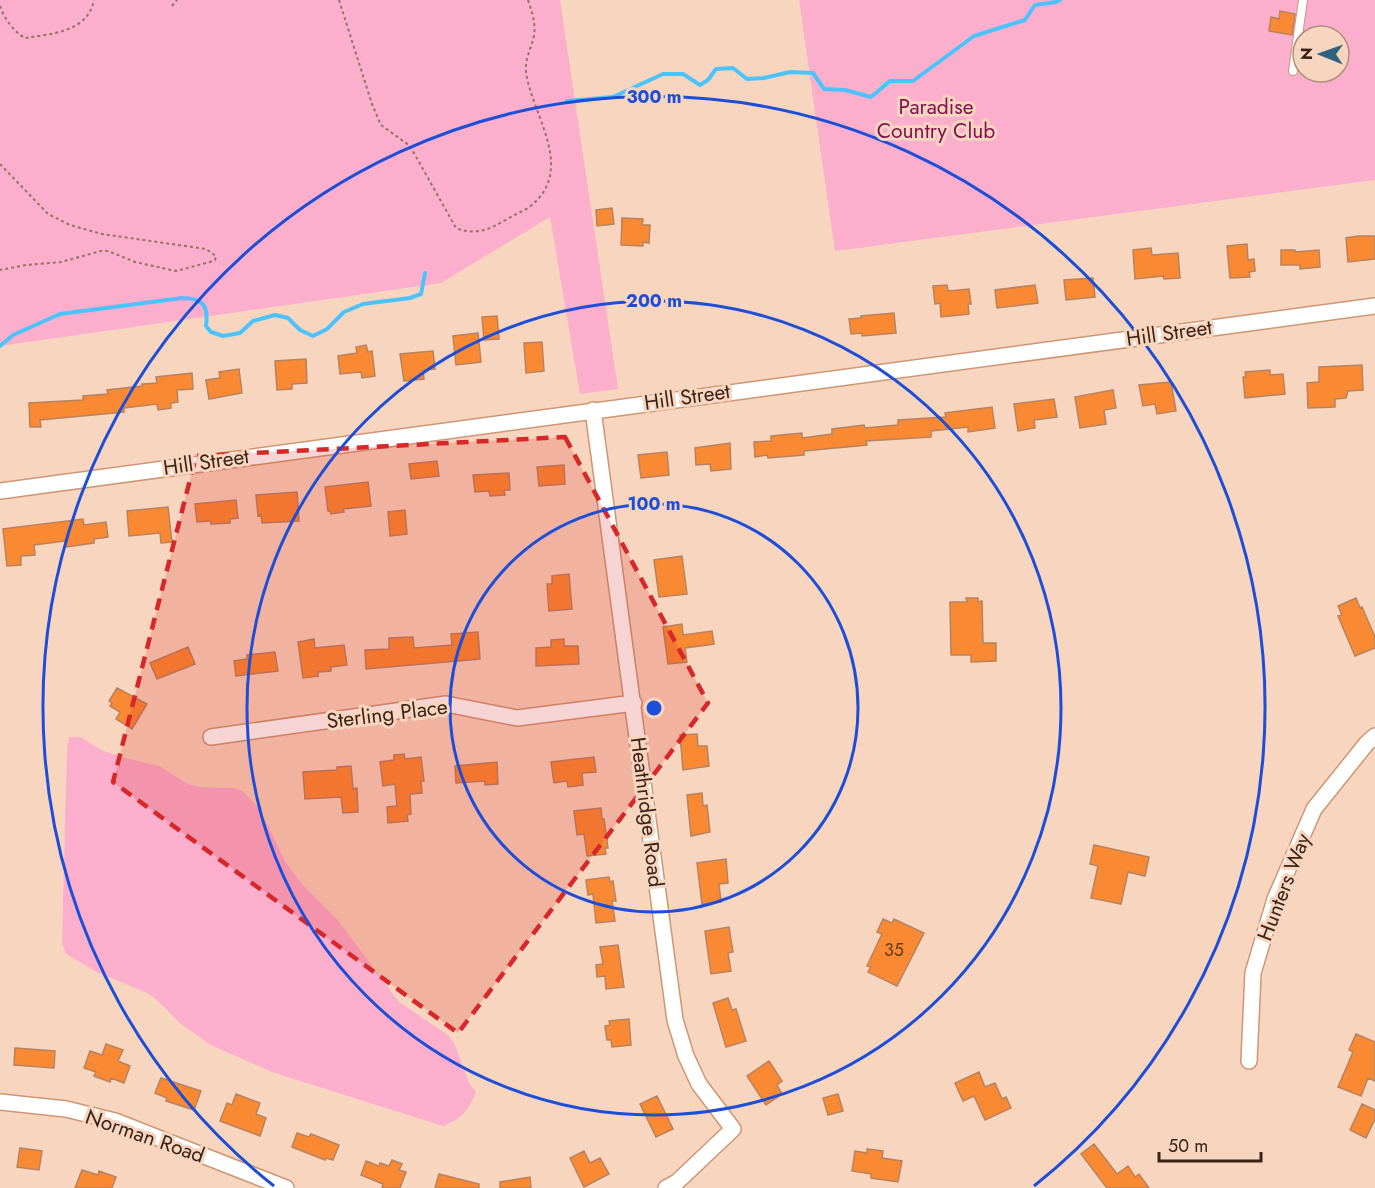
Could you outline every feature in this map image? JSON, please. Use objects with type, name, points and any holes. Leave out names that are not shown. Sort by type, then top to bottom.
[{"type":"street","name":"Hill Street","points":[[0,490],[1375,306]]},
{"type":"street","name":"Heathridge Road","points":[[593,410],[675,1020],[686,1056],[699,1084],[733,1129],[677,1182],[666,1188]]},
{"type":"street","name":"Sterling Place","points":[[211,737],[446,704],[517,718],[634,703]]},
{"type":"street","name":"Hunters Way","points":[[1249,1061],[1253,973],[1275,899],[1314,809],[1375,736]]},
{"type":"street","name":"Norman Road","points":[[0,1102],[66,1109],[115,1121],[286,1188]]},
{"type":"lane","points":[[1300,24],[1303,0]]},
{"type":"path","points":[[0,6],[6,19],[25,38],[60,33],[73,28],[90,13],[94,0]]},
{"type":"path","points":[[172,6],[177,0]]},
{"type":"path","points":[[339,0],[372,105],[381,125],[410,146],[456,228],[470,233],[498,226],[528,208],[545,189],[549,178],[550,148],[529,88],[526,72],[525,60],[533,39],[534,29],[528,0]]},
{"type":"path","points":[[0,164],[52,218],[102,234],[206,249],[216,256],[215,260],[210,262],[176,271],[135,261],[108,251],[94,252],[55,263],[0,270]]},
{"type":"highlighted area","points":[[565,437],[708,703],[458,1033],[113,782],[196,456]]},
{"type":"green space","points":[[0,0],[560,0],[618,389],[580,394],[550,217],[441,283],[0,346]]},
{"type":"green space","name":"Paradise Country Club","points":[[799,0],[1375,0],[1375,180],[835,251]]},
{"type":"green space","points":[[69,737],[81,737],[101,750],[159,766],[188,784],[199,787],[233,788],[244,792],[260,810],[286,863],[302,884],[337,919],[399,1002],[448,1035],[455,1045],[469,1083],[476,1092],[464,1113],[443,1126],[272,1072],[211,1045],[182,1025],[149,994],[95,971],[66,954],[62,943]]},
{"type":"building","points":[[1280,11],[1295,14],[1294,24],[1291,24],[1291,35],[1269,31],[1271,17],[1279,19]]},
{"type":"building","points":[[612,208],[614,224],[597,226],[596,210]]},
{"type":"building","points":[[622,218],[643,219],[642,225],[650,225],[649,243],[643,242],[643,246],[621,245]]},
{"type":"building","points":[[1375,236],[1375,259],[1348,262],[1346,238]]},
{"type":"building","points":[[1247,244],[1248,260],[1254,259],[1255,271],[1249,272],[1250,277],[1230,278],[1227,246]]},
{"type":"building","points":[[1151,248],[1152,255],[1178,253],[1180,278],[1164,279],[1163,276],[1135,279],[1133,250]]},
{"type":"building","points":[[1281,250],[1295,250],[1295,252],[1319,250],[1320,267],[1300,269],[1300,265],[1281,265]]},
{"type":"building","points":[[1093,278],[1095,297],[1066,300],[1064,280]]},
{"type":"building","points":[[947,285],[948,291],[969,289],[971,304],[968,304],[969,314],[941,317],[940,303],[935,304],[933,286]]},
{"type":"building","points":[[1035,285],[1038,303],[997,308],[995,290]]},
{"type":"building","points":[[894,313],[896,333],[862,336],[862,333],[851,334],[849,319]]},
{"type":"building","points":[[497,316],[499,339],[484,340],[482,317]]},
{"type":"building","points":[[478,333],[481,362],[456,365],[453,336]]},
{"type":"building","points":[[542,342],[544,371],[526,373],[524,343]]},
{"type":"building","points":[[366,345],[368,352],[372,351],[375,376],[362,378],[361,372],[340,374],[338,356],[357,353],[356,347]]},
{"type":"building","points":[[433,351],[435,369],[423,370],[424,379],[404,381],[400,354]]},
{"type":"building","points":[[306,359],[307,383],[292,384],[292,389],[277,390],[275,361]]},
{"type":"building","points":[[1362,365],[1363,390],[1348,391],[1346,398],[1335,399],[1335,407],[1308,408],[1307,383],[1319,382],[1319,367]]},
{"type":"building","points":[[239,369],[242,393],[209,399],[206,380],[220,378],[219,372]]},
{"type":"building","points":[[1270,370],[1270,375],[1283,374],[1285,394],[1245,398],[1243,377],[1246,377],[1245,372]]},
{"type":"building","points":[[192,373],[193,389],[177,390],[178,402],[171,403],[171,408],[158,410],[157,404],[124,408],[124,412],[40,420],[41,427],[30,427],[29,403],[83,400],[83,396],[108,394],[107,390],[157,383],[156,377]]},
{"type":"building","points":[[1171,382],[1176,411],[1157,414],[1155,404],[1143,406],[1139,385]]},
{"type":"building","points":[[1113,390],[1116,408],[1104,410],[1106,424],[1080,428],[1075,397]]},
{"type":"building","points":[[1054,399],[1057,417],[1034,420],[1035,428],[1018,431],[1014,404]]},
{"type":"building","points":[[992,407],[995,428],[968,432],[968,427],[931,431],[931,437],[866,441],[867,445],[804,451],[804,455],[755,457],[754,442],[771,441],[771,436],[802,433],[802,438],[832,434],[832,429],[864,425],[865,428],[898,425],[898,420],[946,417],[945,413]]},
{"type":"building","points":[[730,443],[731,469],[711,471],[710,464],[696,465],[695,448]]},
{"type":"building","points":[[667,452],[669,475],[641,478],[638,455]]},
{"type":"building","points":[[437,461],[439,476],[411,479],[409,464]]},
{"type":"building","points":[[564,465],[565,484],[539,486],[537,467]]},
{"type":"building","points":[[509,473],[510,490],[504,490],[505,495],[490,496],[489,491],[475,492],[473,475]]},
{"type":"building","points":[[368,482],[371,506],[343,509],[344,512],[331,514],[328,511],[325,487]]},
{"type":"building","points":[[297,492],[299,521],[262,523],[261,515],[258,516],[256,495]]},
{"type":"building","points":[[236,500],[238,518],[230,519],[230,523],[197,522],[195,504]]},
{"type":"building","points":[[168,507],[172,542],[161,543],[160,533],[129,536],[127,511]]},
{"type":"building","points":[[405,510],[407,534],[390,536],[388,512]]},
{"type":"building","points":[[83,519],[84,525],[106,522],[108,537],[94,539],[94,543],[66,547],[65,541],[34,545],[35,555],[21,556],[21,565],[7,566],[3,529]]},
{"type":"building","points":[[682,556],[687,594],[659,597],[654,560]]},
{"type":"building","points":[[569,574],[572,609],[549,611],[547,584],[552,584],[552,576]]},
{"type":"building","points":[[966,598],[978,598],[978,602],[982,601],[983,643],[996,643],[996,661],[971,662],[971,655],[951,655],[950,602],[967,602]]},
{"type":"building","points":[[1356,598],[1375,637],[1375,648],[1355,656],[1338,616],[1342,615],[1338,606]]},
{"type":"building","points":[[682,624],[683,635],[712,631],[714,644],[685,648],[687,662],[668,664],[663,627]]},
{"type":"building","points":[[478,632],[480,659],[366,669],[365,650],[389,649],[389,638],[413,637],[414,648],[452,645],[451,634]]},
{"type":"building","points":[[314,639],[315,648],[344,645],[347,665],[331,667],[331,671],[318,672],[318,676],[303,678],[298,642]]},
{"type":"building","points":[[564,639],[564,646],[578,646],[579,664],[536,666],[536,648],[551,647],[551,640]]},
{"type":"building","points":[[188,647],[195,664],[157,679],[150,663]]},
{"type":"building","points":[[275,652],[278,671],[236,676],[234,661],[247,659],[247,655]]},
{"type":"building","points":[[117,688],[147,704],[132,729],[116,719],[120,712],[110,706],[112,703],[109,701]]},
{"type":"building","points":[[697,734],[698,746],[707,746],[709,766],[683,770],[680,735]]},
{"type":"building","points":[[404,754],[405,759],[421,757],[424,781],[421,781],[422,793],[410,794],[411,814],[407,815],[408,821],[388,823],[387,807],[397,806],[395,784],[383,786],[380,762],[394,760],[394,755]]},
{"type":"building","points":[[594,757],[596,772],[582,773],[583,785],[568,787],[567,781],[554,783],[551,762]]},
{"type":"building","points":[[497,762],[498,784],[485,785],[485,781],[456,783],[455,766]]},
{"type":"building","points":[[351,766],[353,789],[357,788],[358,812],[343,813],[341,797],[305,799],[303,772],[337,770],[337,767]]},
{"type":"building","points":[[702,793],[703,806],[707,805],[710,832],[691,836],[687,795]]},
{"type":"building","points":[[601,808],[608,848],[605,848],[606,854],[587,856],[584,834],[577,835],[574,811]]},
{"type":"building","points":[[1094,845],[1149,857],[1145,876],[1128,872],[1121,904],[1091,898],[1098,866],[1090,864]]},
{"type":"building","points":[[726,859],[728,883],[719,884],[721,902],[702,904],[697,863]]},
{"type":"building","points":[[609,877],[610,882],[613,881],[616,901],[612,901],[615,921],[596,923],[593,894],[588,895],[586,880]]},
{"type":"building","points":[[883,919],[892,923],[894,919],[924,933],[897,986],[868,972],[871,967],[867,966],[882,934],[877,932]]},
{"type":"building","points":[[729,927],[733,952],[728,953],[731,971],[711,974],[705,931]]},
{"type":"building","points":[[618,945],[624,987],[606,989],[605,976],[597,977],[596,965],[603,964],[600,947]]},
{"type":"building","points":[[728,998],[732,1010],[736,1009],[746,1041],[726,1047],[713,1003]]},
{"type":"building","points":[[629,1019],[631,1045],[612,1047],[611,1040],[607,1040],[605,1026],[610,1025],[609,1021]]},
{"type":"building","points":[[1356,1034],[1375,1042],[1375,1081],[1368,1078],[1361,1096],[1338,1087],[1353,1052],[1349,1050]]},
{"type":"building","points":[[106,1044],[123,1050],[118,1061],[130,1066],[124,1083],[111,1078],[110,1082],[94,1076],[96,1072],[84,1068],[90,1051],[102,1055]]},
{"type":"building","points":[[15,1048],[55,1051],[54,1068],[14,1065]]},
{"type":"building","points":[[769,1061],[782,1081],[777,1085],[782,1094],[766,1105],[747,1076]]},
{"type":"building","points":[[979,1072],[985,1087],[995,1083],[1002,1099],[1006,1097],[1011,1108],[985,1120],[974,1096],[963,1101],[955,1083]]},
{"type":"building","points":[[161,1078],[201,1091],[194,1110],[166,1101],[167,1098],[155,1093]]},
{"type":"building","points":[[236,1094],[260,1103],[256,1114],[266,1118],[260,1136],[220,1121],[227,1103],[232,1105]]},
{"type":"building","points":[[838,1094],[843,1111],[828,1115],[823,1098]]},
{"type":"building","points":[[657,1096],[673,1129],[656,1137],[640,1104]]},
{"type":"building","points":[[1362,1104],[1375,1110],[1375,1119],[1366,1138],[1350,1130]]},
{"type":"building","points":[[297,1133],[309,1137],[311,1134],[339,1145],[333,1160],[326,1158],[325,1160],[292,1147]]},
{"type":"building","points":[[1094,1144],[1117,1174],[1128,1166],[1135,1177],[1139,1174],[1149,1188],[1107,1188],[1081,1154]]},
{"type":"building","points":[[20,1148],[42,1151],[39,1170],[17,1167]]},
{"type":"building","points":[[867,1149],[883,1151],[882,1158],[902,1161],[898,1182],[871,1178],[871,1174],[852,1171],[855,1151],[867,1153]]},
{"type":"building","points":[[584,1151],[590,1163],[600,1158],[609,1174],[584,1187],[570,1158]]},
{"type":"building","points":[[392,1160],[402,1164],[399,1170],[406,1172],[400,1188],[382,1188],[383,1184],[361,1175],[366,1161],[379,1166],[380,1163],[389,1166]]},
{"type":"building","points":[[82,1170],[98,1175],[99,1171],[116,1177],[112,1188],[75,1188]]},
{"type":"building","points":[[439,1174],[479,1184],[479,1188],[435,1188]]},
{"type":"building","points":[[530,1177],[531,1188],[500,1188],[500,1182]]},
{"type":"waterway","points":[[567,101],[613,97],[663,74],[683,74],[700,85],[708,80],[716,69],[733,68],[747,79],[790,72],[813,73],[824,89],[845,90],[871,97],[890,81],[913,81],[974,36],[1025,20],[1035,5],[1060,0]]},
{"type":"waterway","points":[[0,346],[13,335],[60,314],[182,298],[195,299],[203,304],[207,319],[206,326],[211,332],[223,336],[240,333],[253,321],[275,315],[288,318],[300,330],[313,336],[327,329],[344,312],[363,304],[410,298],[421,294],[425,273]]}]
